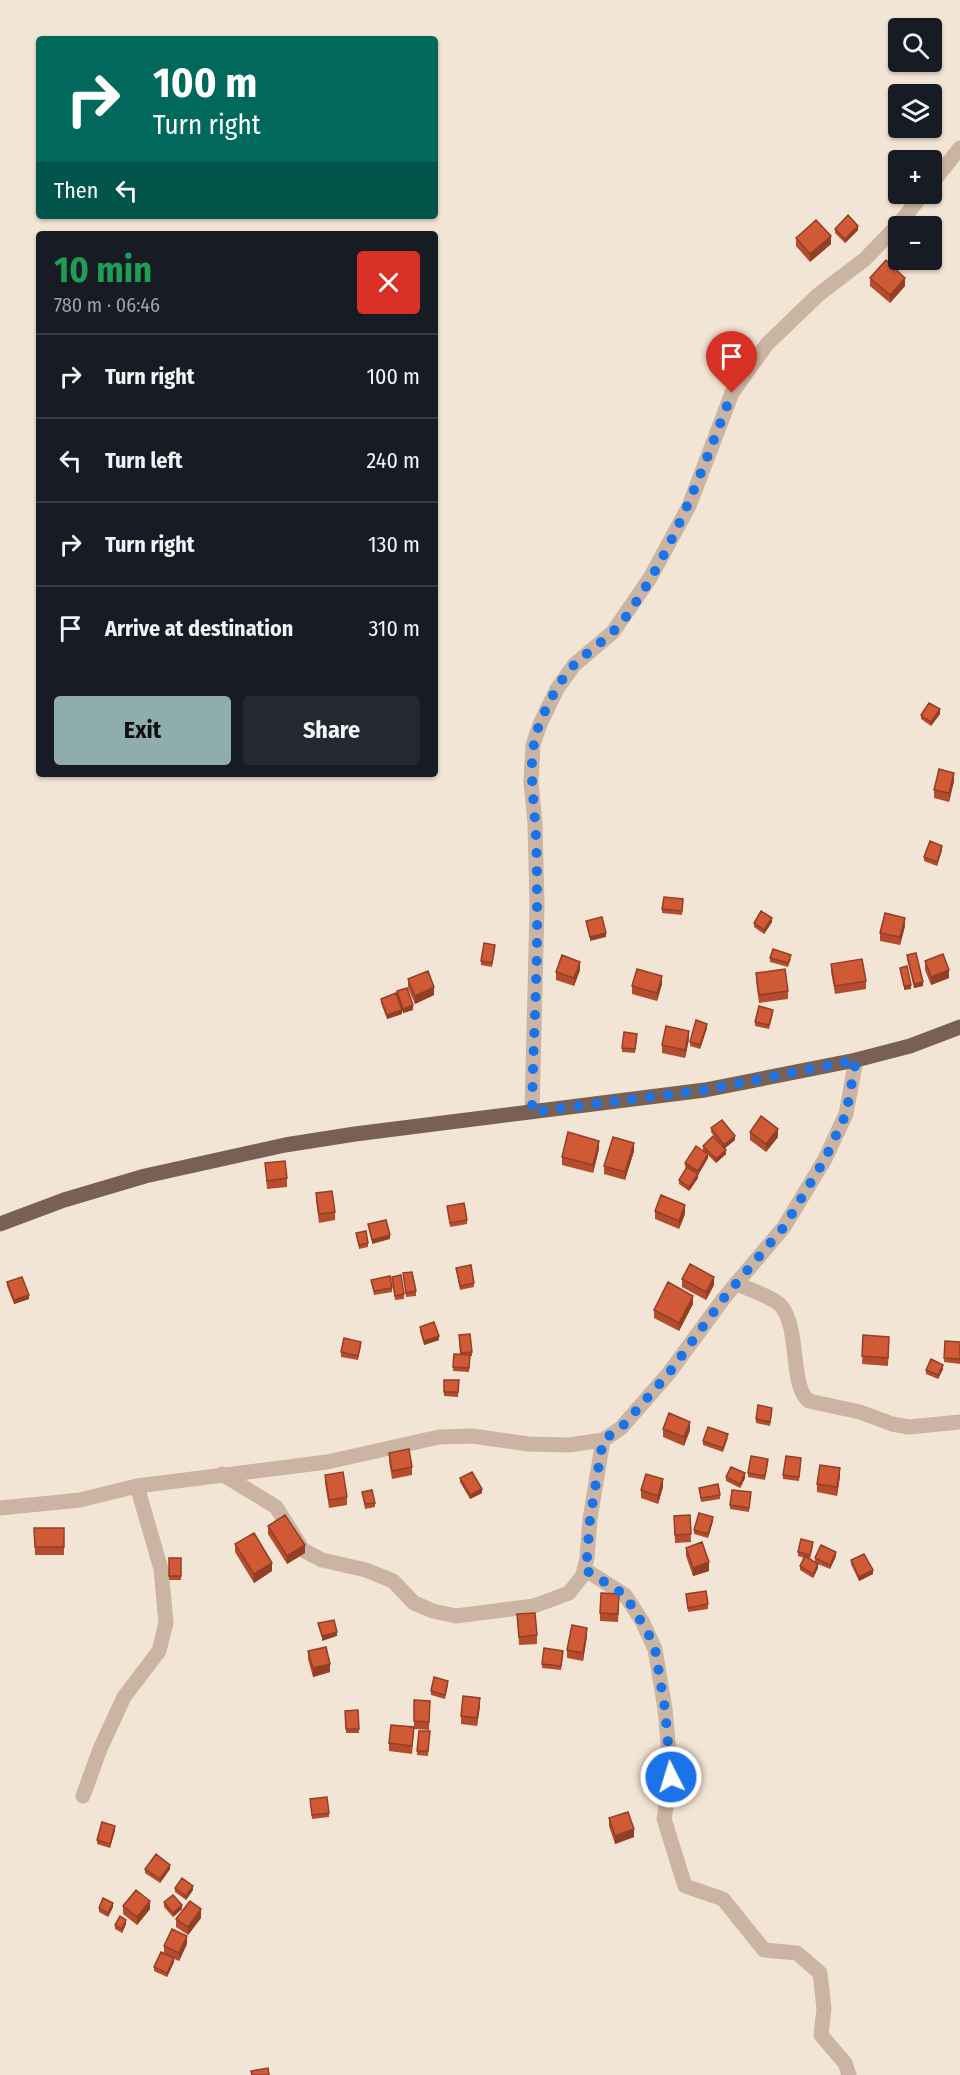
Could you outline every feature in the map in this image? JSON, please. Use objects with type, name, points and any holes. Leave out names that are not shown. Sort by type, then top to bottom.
[{"type":"main road","points":[[0,1224],[64,1200],[145,1176],[285,1145],[705,1090],[856,1060],[910,1046],[960,1027]]},
{"type":"street","points":[[942,170],[960,148]]},
{"type":"street","points":[[532,1112],[537,906],[536,823],[531,782],[533,745],[540,724],[557,689],[574,665],[613,632],[665,553],[689,506],[732,393],[767,344],[818,295],[865,259],[915,204]]},
{"type":"street","points":[[0,1508],[80,1500],[137,1486],[327,1462],[439,1437],[472,1436],[529,1444],[570,1444],[603,1440],[621,1428],[669,1373],[736,1283],[784,1227],[825,1159],[846,1114],[856,1060]]},
{"type":"street","points":[[736,1283],[772,1300],[783,1308],[794,1341],[799,1384],[805,1398],[809,1401],[860,1412],[892,1424],[909,1427],[960,1422]]},
{"type":"street","points":[[222,1474],[276,1507],[303,1550],[322,1560],[366,1569],[393,1581],[414,1603],[433,1611],[456,1616],[534,1606],[569,1593],[583,1575],[587,1558],[590,1519],[603,1440]]},
{"type":"street","points":[[83,1796],[100,1749],[124,1697],[159,1651],[166,1623],[161,1569],[137,1486]]},
{"type":"street","points":[[584,1569],[625,1595],[642,1621],[655,1649],[665,1709],[671,1777],[664,1820],[685,1886],[723,1899],[764,1950],[797,1953],[820,1973],[824,2009],[821,2035],[844,2063],[849,2075]]},
{"type":"building","points":[[848,215],[858,226],[845,239],[835,229]]},
{"type":"building","points":[[816,220],[831,236],[810,254],[796,238]]},
{"type":"building","points":[[886,260],[888,270],[897,270],[905,278],[890,295],[870,278]]},
{"type":"building","points":[[929,703],[940,709],[931,722],[921,715]]},
{"type":"building","points":[[939,769],[954,773],[949,793],[934,790]]},
{"type":"building","points":[[930,841],[942,846],[937,862],[924,857]]},
{"type":"building","points":[[664,897],[683,899],[682,911],[662,909]]},
{"type":"building","points":[[761,911],[772,918],[764,930],[754,923]]},
{"type":"building","points":[[885,913],[905,918],[900,937],[880,933]]},
{"type":"building","points":[[602,917],[606,933],[590,937],[586,921]]},
{"type":"building","points":[[484,943],[495,945],[492,963],[481,961]]},
{"type":"building","points":[[773,949],[791,955],[788,963],[770,958]]},
{"type":"building","points":[[916,953],[923,982],[914,984],[907,955]]},
{"type":"building","points":[[943,954],[949,970],[931,977],[925,961]]},
{"type":"building","points":[[562,955],[580,962],[574,978],[556,972]]},
{"type":"building","points":[[862,959],[866,981],[835,986],[831,964]]},
{"type":"building","points":[[907,966],[911,985],[904,986],[900,968]]},
{"type":"building","points":[[637,969],[662,976],[657,993],[632,986]]},
{"type":"building","points":[[785,969],[788,991],[759,995],[756,973]]},
{"type":"building","points":[[428,971],[434,987],[415,996],[408,979]]},
{"type":"building","points":[[407,988],[413,1005],[403,1009],[397,991]]},
{"type":"building","points":[[396,993],[402,1010],[387,1015],[381,999]]},
{"type":"building","points":[[759,1006],[773,1010],[769,1025],[755,1022]]},
{"type":"building","points":[[696,1020],[707,1024],[700,1045],[690,1042]]},
{"type":"building","points":[[666,1026],[689,1031],[685,1050],[662,1045]]},
{"type":"building","points":[[624,1032],[637,1034],[635,1049],[622,1048]]},
{"type":"building","points":[[761,1116],[778,1129],[766,1144],[750,1132]]},
{"type":"building","points":[[722,1120],[735,1136],[724,1145],[711,1128]]},
{"type":"building","points":[[568,1132],[599,1141],[593,1165],[562,1157]]},
{"type":"building","points":[[713,1136],[726,1150],[716,1159],[703,1146]]},
{"type":"building","points":[[613,1137],[634,1143],[625,1172],[604,1166]]},
{"type":"building","points":[[696,1146],[708,1154],[698,1171],[685,1163]]},
{"type":"building","points":[[285,1161],[287,1178],[267,1181],[265,1163]]},
{"type":"building","points":[[687,1167],[698,1174],[689,1187],[679,1180]]},
{"type":"building","points":[[332,1191],[335,1212],[319,1214],[316,1193]]},
{"type":"building","points":[[661,1195],[685,1205],[679,1221],[655,1211]]},
{"type":"building","points":[[464,1203],[467,1220],[450,1223],[447,1206]]},
{"type":"building","points":[[386,1220],[390,1235],[372,1240],[368,1224]]},
{"type":"building","points":[[366,1231],[368,1243],[359,1245],[356,1233]]},
{"type":"building","points":[[690,1264],[714,1277],[706,1292],[682,1279]]},
{"type":"building","points":[[471,1265],[474,1283],[460,1286],[456,1268]]},
{"type":"building","points":[[412,1272],[416,1291],[406,1293],[403,1273]]},
{"type":"building","points":[[401,1275],[404,1294],[395,1296],[392,1277]]},
{"type":"building","points":[[390,1276],[392,1288],[374,1291],[371,1280]]},
{"type":"building","points":[[22,1277],[29,1295],[14,1300],[7,1282]]},
{"type":"building","points":[[668,1282],[693,1296],[679,1323],[654,1310]]},
{"type":"building","points":[[434,1322],[439,1336],[424,1341],[420,1327]]},
{"type":"building","points":[[470,1334],[472,1352],[461,1353],[459,1335]]},
{"type":"building","points":[[863,1335],[889,1337],[888,1358],[862,1356]]},
{"type":"building","points":[[344,1338],[361,1342],[358,1356],[341,1352]]},
{"type":"building","points":[[945,1341],[960,1342],[960,1359],[944,1358]]},
{"type":"building","points":[[454,1354],[470,1355],[469,1368],[453,1367]]},
{"type":"building","points":[[931,1359],[943,1365],[938,1375],[926,1370]]},
{"type":"building","points":[[444,1380],[459,1380],[458,1392],[444,1392]]},
{"type":"building","points":[[758,1405],[772,1408],[770,1422],[756,1419]]},
{"type":"building","points":[[669,1413],[690,1422],[684,1437],[663,1429]]},
{"type":"building","points":[[708,1427],[728,1434],[723,1448],[703,1441]]},
{"type":"building","points":[[409,1449],[412,1467],[392,1471],[389,1453]]},
{"type":"building","points":[[751,1456],[768,1459],[765,1476],[748,1473]]},
{"type":"building","points":[[786,1456],[801,1458],[799,1477],[783,1475]]},
{"type":"building","points":[[820,1465],[840,1468],[837,1487],[817,1484]]},
{"type":"building","points":[[731,1467],[745,1473],[740,1484],[726,1477]]},
{"type":"building","points":[[343,1472],[347,1497],[329,1500],[325,1475]]},
{"type":"building","points":[[472,1472],[482,1489],[470,1495],[460,1478]]},
{"type":"building","points":[[646,1474],[663,1479],[658,1496],[641,1490]]},
{"type":"building","points":[[718,1484],[720,1495],[701,1498],[699,1488]]},
{"type":"building","points":[[372,1490],[375,1503],[365,1504],[362,1492]]},
{"type":"building","points":[[732,1490],[751,1492],[749,1508],[730,1505]]},
{"type":"building","points":[[699,1513],[713,1517],[708,1534],[694,1530]]},
{"type":"building","points":[[285,1515],[305,1545],[287,1556],[268,1526]]},
{"type":"building","points":[[690,1515],[691,1534],[675,1535],[674,1516]]},
{"type":"building","points":[[34,1528],[64,1528],[64,1547],[35,1547]]},
{"type":"building","points":[[254,1533],[272,1563],[254,1574],[235,1544]]},
{"type":"building","points":[[801,1539],[813,1542],[810,1555],[798,1552]]},
{"type":"building","points":[[702,1542],[709,1562],[693,1568],[686,1548]]},
{"type":"building","points":[[821,1545],[836,1552],[830,1565],[815,1558]]},
{"type":"building","points":[[864,1554],[873,1570],[859,1577],[851,1560]]},
{"type":"building","points":[[805,1556],[818,1564],[813,1574],[800,1566]]},
{"type":"building","points":[[169,1558],[181,1558],[181,1576],[169,1576]]},
{"type":"building","points":[[706,1591],[708,1604],[688,1608],[686,1594]]},
{"type":"building","points":[[601,1593],[619,1594],[618,1614],[600,1613]]},
{"type":"building","points":[[535,1613],[537,1635],[519,1637],[517,1614]]},
{"type":"building","points":[[334,1620],[337,1632],[322,1636],[318,1623]]},
{"type":"building","points":[[572,1625],[587,1628],[583,1653],[567,1650]]},
{"type":"building","points":[[326,1647],[330,1664],[313,1668],[308,1651]]},
{"type":"building","points":[[544,1648],[563,1651],[561,1666],[542,1664]]},
{"type":"building","points":[[434,1677],[448,1681],[445,1695],[431,1691]]},
{"type":"building","points":[[463,1696],[480,1698],[477,1718],[461,1716]]},
{"type":"building","points":[[414,1700],[430,1701],[429,1722],[414,1721]]},
{"type":"building","points":[[358,1710],[359,1729],[346,1729],[345,1711]]},
{"type":"building","points":[[391,1725],[414,1727],[412,1746],[389,1743]]},
{"type":"building","points":[[419,1731],[430,1731],[428,1751],[417,1751]]},
{"type":"building","points":[[327,1797],[329,1813],[312,1815],[310,1799]]},
{"type":"building","points":[[628,1812],[634,1829],[615,1836],[609,1818]]},
{"type":"building","points":[[102,1822],[115,1826],[110,1844],[97,1840]]},
{"type":"building","points":[[156,1854],[170,1865],[160,1879],[145,1869]]},
{"type":"building","points":[[182,1878],[193,1886],[186,1896],[175,1888]]},
{"type":"building","points":[[136,1890],[150,1901],[137,1917],[123,1906]]},
{"type":"building","points":[[173,1895],[182,1905],[173,1913],[164,1902]]},
{"type":"building","points":[[103,1898],[113,1903],[108,1913],[99,1908]]},
{"type":"building","points":[[190,1901],[201,1909],[188,1927],[176,1919]]},
{"type":"building","points":[[120,1916],[126,1920],[122,1929],[115,1925]]},
{"type":"building","points":[[172,1929],[187,1936],[179,1953],[164,1946]]},
{"type":"building","points":[[161,1952],[174,1958],[167,1973],[154,1967]]},
{"type":"building","points":[[268,2068],[269,2075],[252,2075],[251,2071]]},
{"type":"route","points":[[671,1777],[665,1709],[655,1649],[642,1621],[625,1595],[584,1569],[603,1440],[621,1428],[669,1373],[724,1298],[784,1227],[825,1159],[846,1114],[856,1060],[705,1090],[532,1112],[537,906],[536,823],[531,782],[533,745],[540,724],[557,689],[574,665],[613,632],[625,617],[665,553],[689,506],[732,393]]}]
